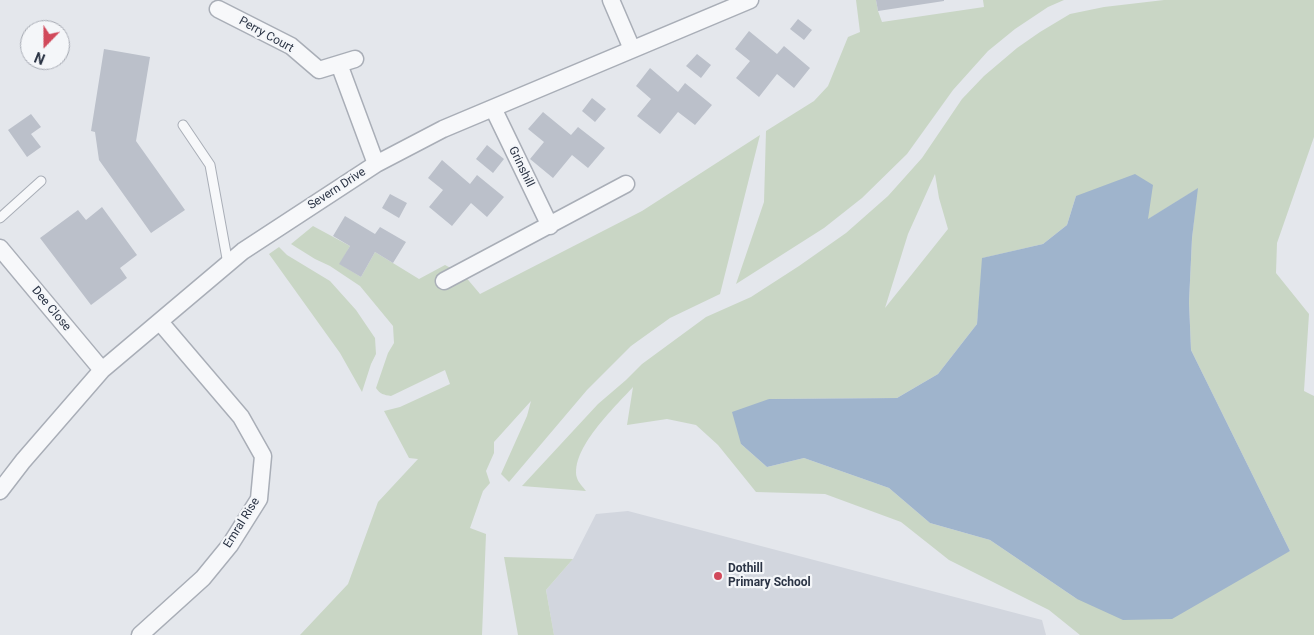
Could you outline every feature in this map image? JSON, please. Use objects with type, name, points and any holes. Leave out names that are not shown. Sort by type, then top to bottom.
[{"type":"street","points":[[612,0],[632,49]]},
{"type":"street","name":"Severn Drive","points":[[0,491],[23,461],[102,370],[243,251],[376,164],[443,129],[750,0]]},
{"type":"street","name":"Perry Court","points":[[218,9],[290,46],[319,70],[355,59]]},
{"type":"street","points":[[339,64],[376,164]]},
{"type":"street","name":"Grinshill","points":[[492,108],[550,226]]},
{"type":"street","points":[[444,281],[626,184]]},
{"type":"street","name":"Dee Close","points":[[0,248],[102,370]]},
{"type":"street","name":"Emral Rise","points":[[140,635],[203,578],[230,545],[259,498],[263,456],[241,417],[160,322]]},
{"type":"lane","points":[[183,125],[210,165],[228,264]]},
{"type":"lane","points":[[0,218],[41,181]]},
{"type":"shaded area","name":"Dothill Primary School","points":[[628,511],[1042,620],[1046,635],[554,635],[546,590],[573,559],[596,514]]},
{"type":"green space","points":[[856,0],[876,0],[882,22],[984,7],[983,0],[1064,0],[1048,7],[1015,29],[988,51],[953,90],[907,154],[862,198],[824,228],[736,284],[764,202],[766,131],[814,101],[828,86],[848,37],[860,32]]},
{"type":"green space","points":[[1164,0],[1314,0],[1314,137],[1277,243],[1276,273],[1309,314],[1304,391],[1314,396],[1314,635],[1080,635],[1049,610],[949,560],[901,522],[825,494],[756,492],[718,445],[696,425],[667,419],[627,425],[633,387],[596,429],[580,454],[577,478],[586,491],[522,486],[598,404],[642,364],[706,317],[751,297],[799,266],[846,233],[888,196],[922,158],[962,99],[984,76],[1017,48],[1070,14],[1104,7]],"holes":[[[935,174],[939,198],[948,229],[885,308],[908,234]],[[1197,189],[1192,238],[1189,302],[1191,350],[1290,551],[1077,599],[990,540],[930,523],[889,488],[804,458],[767,467],[741,444],[769,399],[897,398],[938,374],[977,324],[983,258],[1043,244],[1067,225],[1076,196],[1147,220]]]},
{"type":"green space","points":[[760,135],[720,294],[670,318],[631,346],[587,390],[509,482],[501,474],[527,416],[531,401],[494,442],[494,453],[486,471],[490,483],[483,491],[470,528],[486,534],[482,635],[300,635],[348,584],[378,502],[418,459],[409,458],[384,411],[400,407],[450,384],[445,370],[391,396],[379,392],[376,388],[388,353],[394,343],[393,326],[360,286],[291,244],[313,226],[350,246],[340,264],[361,277],[375,252],[419,279],[445,265],[464,275],[480,294],[642,211]]},
{"type":"green space","points":[[279,247],[287,255],[330,281],[356,310],[375,338],[376,354],[362,392],[340,353],[269,254]]},
{"type":"green space","points":[[504,557],[573,559],[546,590],[554,635],[518,635]]},
{"type":"water","points":[[1135,174],[1153,185],[1148,219],[1198,188],[1192,238],[1189,302],[1191,350],[1290,551],[1172,619],[1123,620],[1077,599],[990,540],[930,523],[889,488],[804,458],[767,467],[741,444],[732,412],[769,399],[897,398],[938,374],[977,324],[982,258],[1043,244],[1067,225],[1076,196]]},
{"type":"building","points":[[876,0],[944,0],[944,1],[878,11]]},
{"type":"building","points":[[798,19],[812,30],[804,40],[790,29]]},
{"type":"building","points":[[749,31],[777,54],[784,46],[810,68],[794,88],[777,74],[759,97],[736,78],[750,61],[735,49]]},
{"type":"building","points":[[104,49],[150,57],[136,141],[185,210],[151,233],[99,160],[95,132],[91,131]]},
{"type":"building","points":[[697,54],[711,65],[701,78],[686,66]]},
{"type":"building","points":[[650,68],[678,92],[685,83],[712,105],[695,125],[678,112],[660,134],[637,116],[651,99],[636,86]]},
{"type":"building","points":[[592,98],[606,109],[595,122],[582,111]]},
{"type":"building","points":[[543,112],[571,135],[578,127],[605,148],[588,168],[572,155],[553,178],[530,159],[544,142],[528,129]]},
{"type":"building","points":[[31,114],[41,127],[31,134],[41,147],[27,157],[8,130]]},
{"type":"building","points":[[487,145],[504,159],[493,173],[476,159]]},
{"type":"building","points":[[442,160],[470,184],[477,175],[504,197],[487,217],[471,203],[452,226],[429,207],[443,190],[428,178]]},
{"type":"building","points":[[390,194],[407,203],[399,218],[382,208]]},
{"type":"building","points":[[102,207],[137,255],[120,268],[127,278],[91,305],[40,238],[78,210],[86,220]]},
{"type":"building","points":[[345,216],[375,234],[380,227],[406,242],[393,263],[375,252],[361,277],[339,264],[350,246],[333,236]]},
{"type":"place","name":"Dothill Primary School","points":[[718,576]]}]
